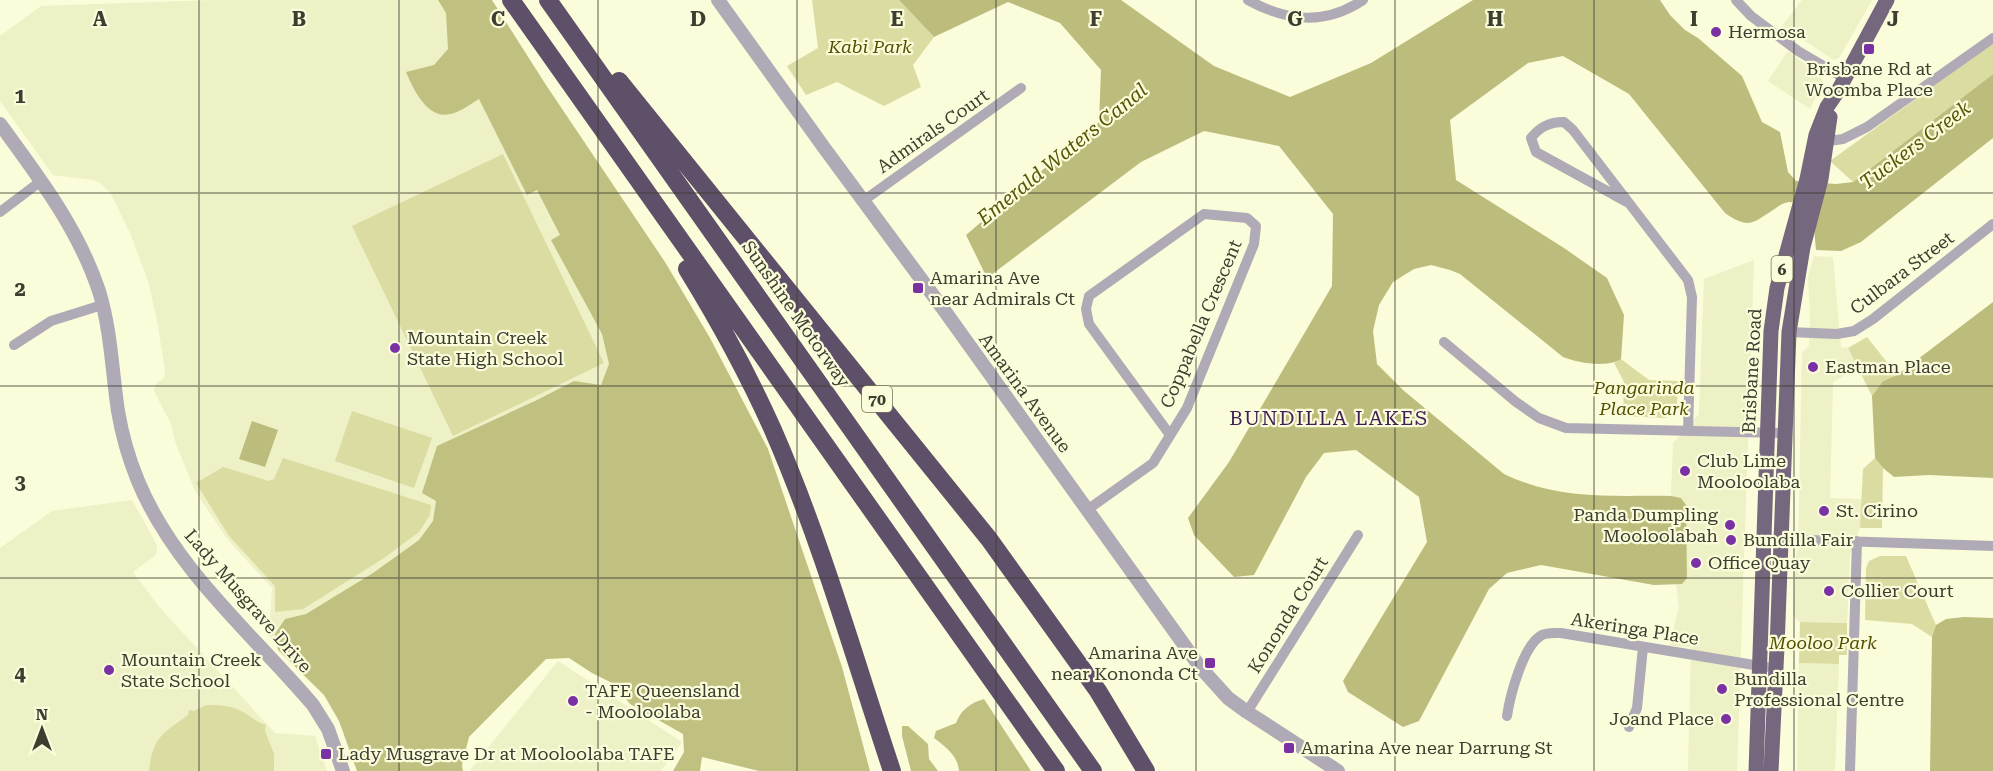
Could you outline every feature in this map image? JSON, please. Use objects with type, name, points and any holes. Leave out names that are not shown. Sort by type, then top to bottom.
[{"type":"highway","points":[[511,0],[1056,771]]},
{"type":"highway","name":"Sunshine Motorway","points":[[548,0],[1093,771]]},
{"type":"highway","name":"70","points":[[582,48],[597,55],[989,539],[1098,691],[1146,771]]},
{"type":"highway","points":[[663,216],[666,235],[731,345],[773,430],[812,529],[892,771]]},
{"type":"main road","name":"Brisbane Road","points":[[1771,771],[1780,539],[1771,331],[1777,288],[1805,213],[1820,145],[1841,85],[1887,0]]},
{"type":"main road","name":"Brisbane Road","points":[[1756,771],[1760,667],[1776,433],[1803,246],[1805,213]]},
{"type":"main road","points":[[1771,331],[1789,332]]},
{"type":"street","name":"Amarina Avenue","points":[[718,0],[1200,667],[1228,698],[1338,771]]},
{"type":"street","points":[[1248,0],[1268,11],[1308,18],[1335,14],[1363,0]]},
{"type":"street","points":[[1736,0],[1751,16],[1841,85]]},
{"type":"street","points":[[1820,145],[1843,140],[1868,127],[1993,38]]},
{"type":"street","name":"Admirals Court","points":[[863,201],[1021,88]]},
{"type":"street","points":[[1627,202],[1536,152],[1531,138],[1539,128],[1554,122],[1564,122],[1573,130],[1688,280],[1692,297],[1688,431]]},
{"type":"street","name":"Lady Musgrave Drive","points":[[0,124],[75,233],[99,292],[114,367],[118,411],[127,448],[138,481],[160,524],[192,570],[313,705],[328,729],[343,771]]},
{"type":"street","points":[[0,212],[41,182]]},
{"type":"street","name":"Coppabella Crescent","points":[[1087,510],[1153,463],[1187,408],[1254,244],[1256,226],[1247,218],[1204,214],[1089,296],[1086,309],[1089,324],[1170,435]]},
{"type":"street","name":"Culbara Street","points":[[1789,332],[1837,334],[1854,330],[1872,319],[1993,224]]},
{"type":"street","points":[[14,345],[51,321],[102,305]]},
{"type":"street","points":[[1444,342],[1516,402],[1539,418],[1566,428],[1776,433]]},
{"type":"street","name":"Kononda Court","points":[[1247,712],[1358,535]]},
{"type":"street","points":[[1780,539],[1993,546]]},
{"type":"street","points":[[1850,771],[1857,542]]},
{"type":"street","name":"Akeringa Place","points":[[1507,716],[1510,697],[1521,666],[1535,641],[1544,634],[1561,633],[1760,667],[1776,667]]},
{"type":"street","points":[[1629,727],[1637,708],[1643,647]]},
{"type":"shaded area","name":"Mountain Creek State High School","points":[[213,0],[452,0],[658,406],[294,663],[269,636],[272,588],[228,540],[195,491],[176,444],[171,424],[155,393],[156,384],[164,378],[165,371],[149,284],[131,235],[110,192],[93,180],[53,175],[0,101],[0,36],[41,6]]},
{"type":"shaded area","points":[[438,0],[492,0],[665,262],[710,338],[768,449],[842,667],[870,771],[759,771],[702,757],[700,771],[673,771],[684,752],[683,734],[630,704],[614,684],[569,658],[546,659],[469,737],[462,765],[463,771],[357,771],[339,721],[324,695],[278,650],[275,634],[285,619],[306,614],[373,573],[419,540],[433,521],[436,501],[422,493],[437,446],[574,381],[601,385],[609,364],[602,334],[551,240],[560,235],[537,190],[527,195],[479,99],[458,112],[442,115],[428,108],[409,79],[406,72],[434,65],[448,49],[446,13]]},
{"type":"shaded area","points":[[1802,0],[1872,0],[1839,58],[1834,60],[1782,26]]},
{"type":"shaded area","points":[[1788,51],[1821,77],[1823,83],[1810,109],[1768,81]]},
{"type":"shaded area","points":[[1814,256],[1833,257],[1841,347],[1848,348],[1858,368],[1833,382],[1830,498],[1862,499],[1860,528],[1850,555],[1847,623],[1800,622],[1793,616],[1794,563],[1798,549],[1802,353],[1809,346],[1808,276]]},
{"type":"shaded area","points":[[1754,260],[1737,771],[1688,771],[1691,647],[1669,646],[1679,607],[1676,584],[1682,584],[1681,498],[1671,496],[1673,443],[1699,414],[1704,279]]},
{"type":"shaded area","name":"Mountain Creek State School","points":[[132,500],[157,545],[156,555],[133,572],[160,608],[275,733],[315,736],[327,771],[0,771],[0,548],[52,511]]},
{"type":"shaded area","name":"TAFE Queensland - Mooloolaba","points":[[558,661],[682,742],[661,771],[471,771]]},
{"type":"shaded area","points":[[1799,663],[1839,664],[1835,771],[1797,771]]},
{"type":"shaded area","points":[[984,699],[1031,771],[959,771],[954,756],[934,738],[936,731],[956,723],[967,708]]},
{"type":"shaded area","points":[[902,726],[908,726],[928,744],[929,759],[938,771],[911,771],[902,736]]},
{"type":"green space","name":"Kabi Park","points":[[812,0],[899,0],[934,37],[913,65],[921,87],[884,106],[837,82],[806,95],[787,66],[818,48]]},
{"type":"green space","points":[[1993,43],[1993,74],[1853,182],[1830,161]]},
{"type":"green space","points":[[503,154],[604,363],[453,436],[352,226]]},
{"type":"green space","points":[[1867,337],[1897,375],[1883,381],[1872,396],[1848,348]]},
{"type":"green space","name":"Pangarinda Place Park","points":[[1621,359],[1649,380],[1678,381],[1677,404],[1671,415],[1665,418],[1623,416],[1624,382],[1614,363]]},
{"type":"green space","points":[[352,411],[432,438],[414,488],[335,461]]},
{"type":"green space","points":[[283,458],[431,505],[430,515],[419,532],[384,558],[303,609],[275,612],[275,586],[229,536],[196,483],[223,467],[269,481],[274,479]]},
{"type":"green space","points":[[1875,458],[1883,468],[1882,528],[1860,528],[1863,469]]},
{"type":"green space","points":[[1880,556],[1906,556],[1936,625],[1932,637],[1912,624],[1865,620],[1866,568],[1869,561]]},
{"type":"green space","name":"Mooloo Park","points":[[1800,622],[1847,623],[1847,655],[1839,655],[1839,664],[1799,663]]},
{"type":"green space","points":[[206,705],[233,708],[266,725],[265,731],[274,754],[274,771],[149,771],[153,751],[160,737],[188,715],[189,710],[194,711]]},
{"type":"water","points":[[899,0],[1121,0],[1214,66],[1290,97],[1371,63],[1473,0],[1660,0],[1670,15],[1685,30],[1698,38],[1742,76],[1762,122],[1780,132],[1788,172],[1796,181],[1836,184],[1853,182],[1993,74],[1993,138],[1861,242],[1841,251],[1816,250],[1812,208],[1787,202],[1756,221],[1746,223],[1725,213],[1629,94],[1563,56],[1528,63],[1450,120],[1456,180],[1607,278],[1624,315],[1621,359],[1615,362],[1592,364],[1563,357],[1460,274],[1431,265],[1414,269],[1393,282],[1379,305],[1373,331],[1377,364],[1403,390],[1504,474],[1525,483],[1566,493],[1681,498],[1686,505],[1687,578],[1682,584],[1654,585],[1541,565],[1507,573],[1489,589],[1419,721],[1403,727],[1348,692],[1343,681],[1427,542],[1419,497],[1356,450],[1324,453],[1306,477],[1254,575],[1234,577],[1194,535],[1188,518],[1229,462],[1332,286],[1333,214],[1279,146],[1204,131],[1141,162],[987,278],[966,235],[1099,122],[1101,70],[1060,23],[1008,2],[934,37]]},
{"type":"water","points":[[1993,302],[1993,478],[1929,475],[1894,477],[1875,458],[1872,396],[1883,381],[1897,375]]},
{"type":"water","points":[[252,421],[278,430],[265,467],[239,459]]},
{"type":"water","points":[[1993,618],[1993,771],[1930,771],[1932,637],[1936,625],[1946,619]]},
{"type":"place","name":"Hermosa","points":[[1716,32]]},
{"type":"place","name":"Brisbane Rd at Woomba Place","points":[[1869,49]]},
{"type":"place","name":"Amarina Ave near Admirals Ct","points":[[918,288]]},
{"type":"place","name":"Mountain Creek State High School","points":[[395,348]]},
{"type":"place","name":"Eastman Place","points":[[1813,367]]},
{"type":"place","name":"Club Lime Mooloolaba","points":[[1685,471]]},
{"type":"place","name":"St. Cirino","points":[[1824,511]]},
{"type":"place","name":"Panda Dumpling Mooloolabah","points":[[1730,525]]},
{"type":"place","name":"Bundilla Fair","points":[[1731,540]]},
{"type":"place","name":"Office Quay","points":[[1696,563]]},
{"type":"place","name":"Collier Court","points":[[1829,591]]},
{"type":"place","name":"Amarina Ave near Kononda Ct","points":[[1210,663]]},
{"type":"place","name":"Mountain Creek State School","points":[[109,670]]},
{"type":"place","name":"Bundilla Professional Centre","points":[[1722,689]]},
{"type":"place","name":"TAFE Queensland - Mooloolaba","points":[[573,701]]},
{"type":"place","name":"Joand Place","points":[[1726,719]]},
{"type":"place","name":"Amarina Ave near Darrung St","points":[[1289,748]]},
{"type":"place","name":"Lady Musgrave Dr at Mooloolaba TAFE","points":[[326,754]]},
{"type":"district","name":"BUNDILLA LAKES","points":[[1329,418]]},
{"type":"water label","name":"Tuckers Creek","points":[[1915,145]]},
{"type":"water label","name":"Emerald Waters Canal","points":[[1062,154]]}]
